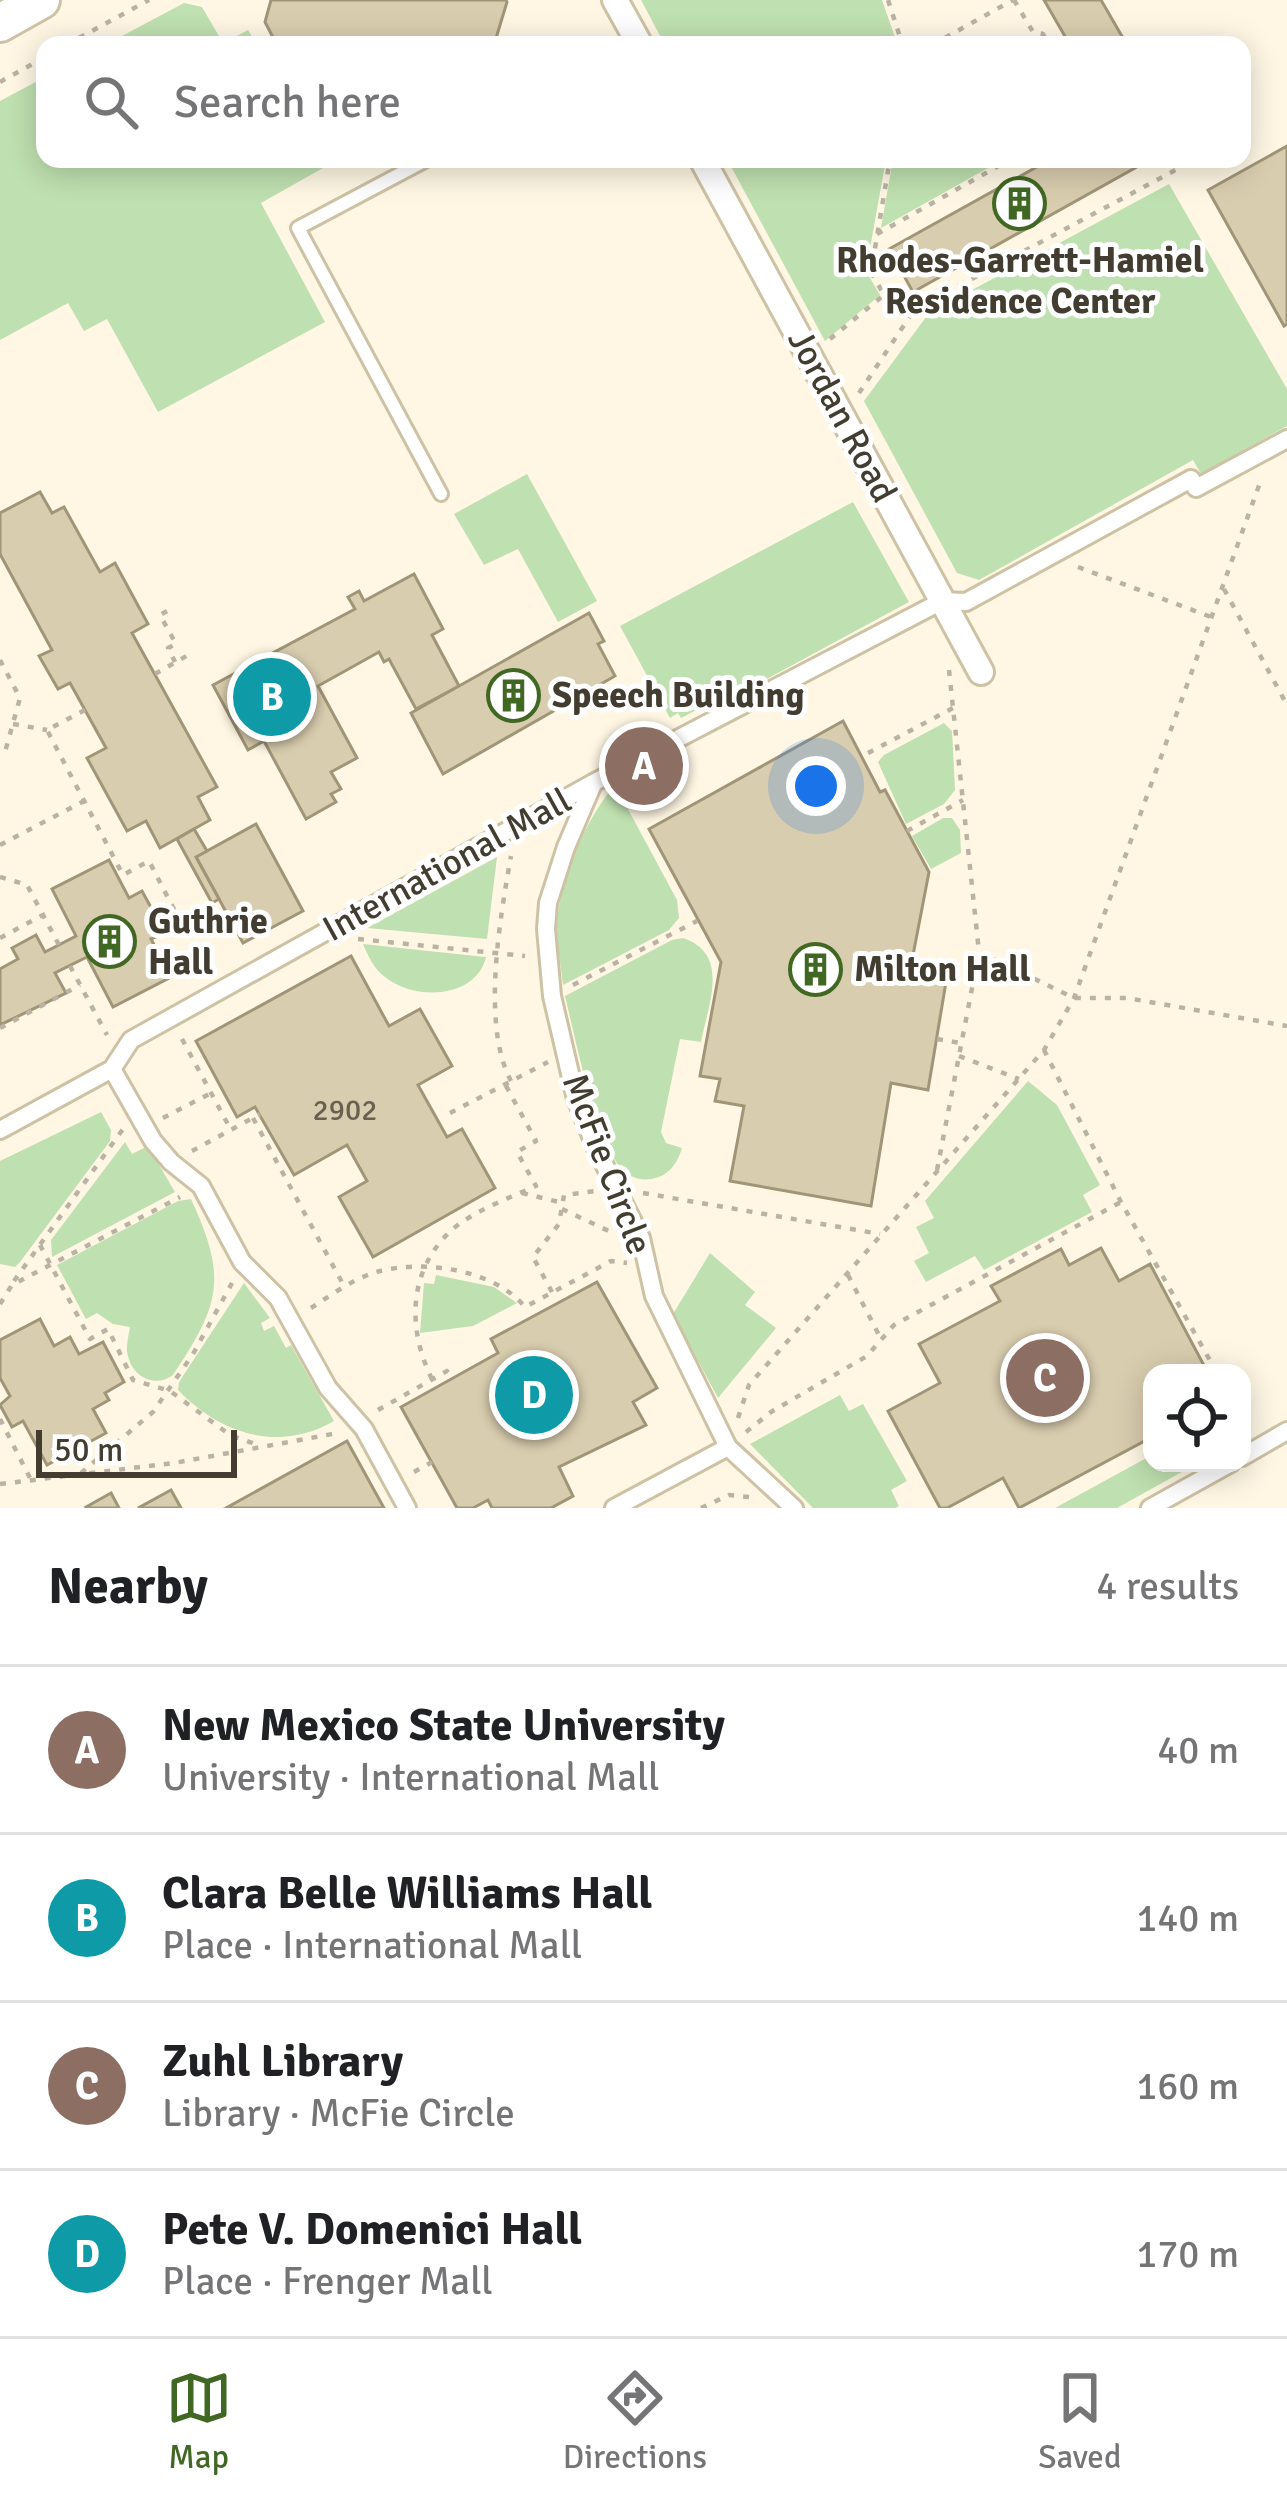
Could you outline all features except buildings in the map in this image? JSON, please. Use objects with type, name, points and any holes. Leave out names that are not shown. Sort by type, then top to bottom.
[{"type":"main road","points":[[2,18],[41,0]]},
{"type":"street","points":[[615,0],[634,36]]},
{"type":"street","name":"Jordan Road","points":[[707,168],[981,672]]},
{"type":"street","name":"International Mall","points":[[0,1130],[112,1069],[131,1040],[593,783],[942,601],[966,602],[1191,479],[1196,488],[1280,442]]},
{"type":"street","name":"McFie Circle","points":[[593,783],[548,903],[546,957],[576,1099],[643,1249],[654,1296],[728,1447],[794,1508]]},
{"type":"street","points":[[112,1069],[171,1162],[201,1186],[242,1262],[278,1298],[328,1388],[361,1425],[407,1508]]},
{"type":"street","points":[[1251,1452],[1287,1431]]},
{"type":"street","points":[[614,1508],[728,1447]]},
{"type":"street","points":[[1150,1508],[1215,1472]]},
{"type":"lane","points":[[399,168],[298,228],[441,494]]},
{"type":"path","points":[[83,36],[149,0]]},
{"type":"path","points":[[888,0],[901,36]]},
{"type":"path","points":[[948,36],[1014,0],[1033,32],[1044,36]]},
{"type":"path","points":[[0,82],[36,61]]},
{"type":"path","points":[[825,344],[884,296],[871,272],[888,168]]},
{"type":"path","points":[[877,234],[994,168]]},
{"type":"path","points":[[838,409],[856,398],[914,310],[1179,168]]},
{"type":"path","points":[[728,1447],[749,1385],[1044,1050],[1074,998],[1222,587],[1280,442]]},
{"type":"path","points":[[1067,547],[1079,570],[1211,617]]},
{"type":"path","points":[[1222,587],[1287,705]]},
{"type":"path","points":[[167,611],[160,615],[176,644],[167,648],[175,662]]},
{"type":"path","points":[[154,674],[190,654]]},
{"type":"path","points":[[936,1174],[979,952],[948,655]]},
{"type":"path","points":[[0,660],[20,698],[5,752],[0,755]]},
{"type":"path","points":[[868,753],[953,708]]},
{"type":"path","points":[[13,724],[47,730],[85,710]]},
{"type":"path","points":[[47,730],[123,875],[149,861],[218,992]]},
{"type":"path","points":[[0,845],[84,800]]},
{"type":"path","points":[[907,831],[963,800]]},
{"type":"path","points":[[432,1379],[416,1332],[416,1295],[424,1268],[439,1243],[458,1225],[536,1186],[517,1152],[536,1141],[508,1082],[497,1041],[500,954],[516,827]]},
{"type":"path","points":[[0,877],[27,885],[59,945]]},
{"type":"path","points":[[0,938],[43,914]]},
{"type":"path","points":[[552,996],[697,921]]},
{"type":"path","points":[[322,935],[522,956]]},
{"type":"path","points":[[979,952],[1074,998],[1127,998],[1287,1026]]},
{"type":"path","points":[[70,966],[106,1034]]},
{"type":"path","points":[[0,1028],[80,985]]},
{"type":"path","points":[[171,1018],[231,1130]]},
{"type":"path","points":[[937,1039],[961,1043]]},
{"type":"path","points":[[1044,1050],[1121,1202],[1212,1364]]},
{"type":"path","points":[[958,1056],[1018,1079]]},
{"type":"path","points":[[450,1113],[538,1067]]},
{"type":"path","points":[[146,1128],[211,1093]]},
{"type":"path","points":[[0,1304],[136,1110]]},
{"type":"path","points":[[171,1162],[256,1116],[344,1286]]},
{"type":"path","points":[[12,1285],[201,1186]]},
{"type":"path","points":[[552,1292],[533,1257],[554,1233],[564,1195],[616,1188],[883,1235]]},
{"type":"path","points":[[522,1192],[562,1206],[643,1249]]},
{"type":"path","points":[[728,1447],[771,1412],[866,1356],[894,1325],[1121,1202]]},
{"type":"path","points":[[40,1245],[90,1339],[108,1329],[133,1380],[170,1391],[230,1435],[265,1447]]},
{"type":"path","points":[[291,1321],[344,1286],[398,1267],[493,1282],[514,1293],[525,1306],[611,1261],[648,1270]]},
{"type":"path","points":[[80,1473],[153,1412],[170,1391],[242,1262]]},
{"type":"path","points":[[848,1275],[881,1339]]},
{"type":"path","points":[[0,1484],[174,1463],[361,1425],[447,1371],[452,1379]]},
{"type":"path","points":[[0,1419],[32,1480]]},
{"type":"path","points":[[701,1508],[729,1495],[755,1500]]},
{"type":"green space","points":[[641,0],[882,0],[895,36],[660,36]]},
{"type":"green space","points":[[184,3],[202,7],[219,36],[122,36]]},
{"type":"green space","points":[[36,82],[36,168],[323,168],[261,203],[325,322],[158,412],[107,319],[84,331],[68,303],[0,340],[0,101]]},
{"type":"green space","points":[[732,168],[884,168],[866,271],[880,295],[825,341]]},
{"type":"green space","points":[[891,168],[988,168],[881,228]]},
{"type":"green space","points":[[1169,184],[1287,389],[1287,426],[1201,474],[1193,460],[979,580],[957,573],[864,401],[929,313]]},
{"type":"green space","points":[[527,474],[597,601],[558,622],[518,549],[484,565],[454,514]]},
{"type":"green space","points":[[853,502],[909,602],[713,708],[710,703],[681,718],[678,713],[670,718],[620,626]]},
{"type":"green space","points":[[944,723],[952,731],[955,790],[944,804],[906,824],[878,762]]},
{"type":"green space","points":[[615,785],[677,900],[679,918],[669,930],[563,985],[557,927],[562,890],[584,833]]},
{"type":"green space","points":[[943,818],[952,818],[960,830],[961,853],[931,869],[912,836]]},
{"type":"green space","points":[[497,857],[487,939],[367,928]]},
{"type":"green space","points":[[683,938],[707,956],[712,968],[711,997],[701,1042],[680,1039],[661,1132],[666,1143],[682,1148],[680,1154],[667,1172],[642,1179],[621,1169],[600,1128],[565,996]]},
{"type":"green space","points":[[363,944],[486,957],[470,981],[443,992],[427,992],[385,977]]},
{"type":"green space","points":[[1028,1081],[1057,1105],[1100,1185],[1083,1195],[1092,1212],[984,1270],[975,1256],[926,1282],[914,1261],[929,1253],[916,1227],[934,1218],[925,1201]]},
{"type":"green space","points":[[101,1112],[111,1130],[110,1141],[20,1262],[15,1267],[0,1264],[0,1161]]},
{"type":"green space","points":[[125,1142],[132,1154],[148,1146],[175,1192],[52,1257],[51,1240]]},
{"type":"green space","points":[[191,1199],[210,1250],[214,1290],[201,1329],[173,1375],[153,1381],[131,1364],[130,1327],[113,1324],[97,1313],[86,1319],[57,1265],[178,1201]]},
{"type":"green space","points":[[710,1253],[755,1292],[745,1305],[776,1328],[718,1398],[673,1314]]},
{"type":"green space","points":[[436,1275],[494,1287],[517,1303],[473,1326],[420,1333],[424,1283],[434,1284]]},
{"type":"green space","points":[[244,1283],[270,1318],[261,1323],[264,1331],[274,1326],[286,1348],[291,1345],[334,1421],[292,1436],[251,1434],[212,1418],[178,1390]]},
{"type":"green space","points":[[840,1395],[849,1411],[863,1404],[907,1481],[891,1490],[899,1506],[813,1508],[750,1444]]},
{"type":"green space","points":[[1143,1460],[1143,1472],[1182,1472],[1117,1508],[1055,1508]]},
{"type":"place","name":"Rhodes-Garrett-Hamiel Residence Center","points":[[1020,204]]},
{"type":"place","name":"Speech Building","points":[[513,695]]},
{"type":"place","name":"Clara Belle Williams Hall","points":[[272,697]]},
{"type":"place","name":"New Mexico State University","points":[[644,766]]},
{"type":"place","name":"Guthrie Hall","points":[[109,942]]},
{"type":"place","name":"Milton Hall","points":[[815,969]]},
{"type":"place","name":"Zuhl Library","points":[[1045,1378]]},
{"type":"place","name":"Pete V. Domenici Hall","points":[[534,1395]]}]
